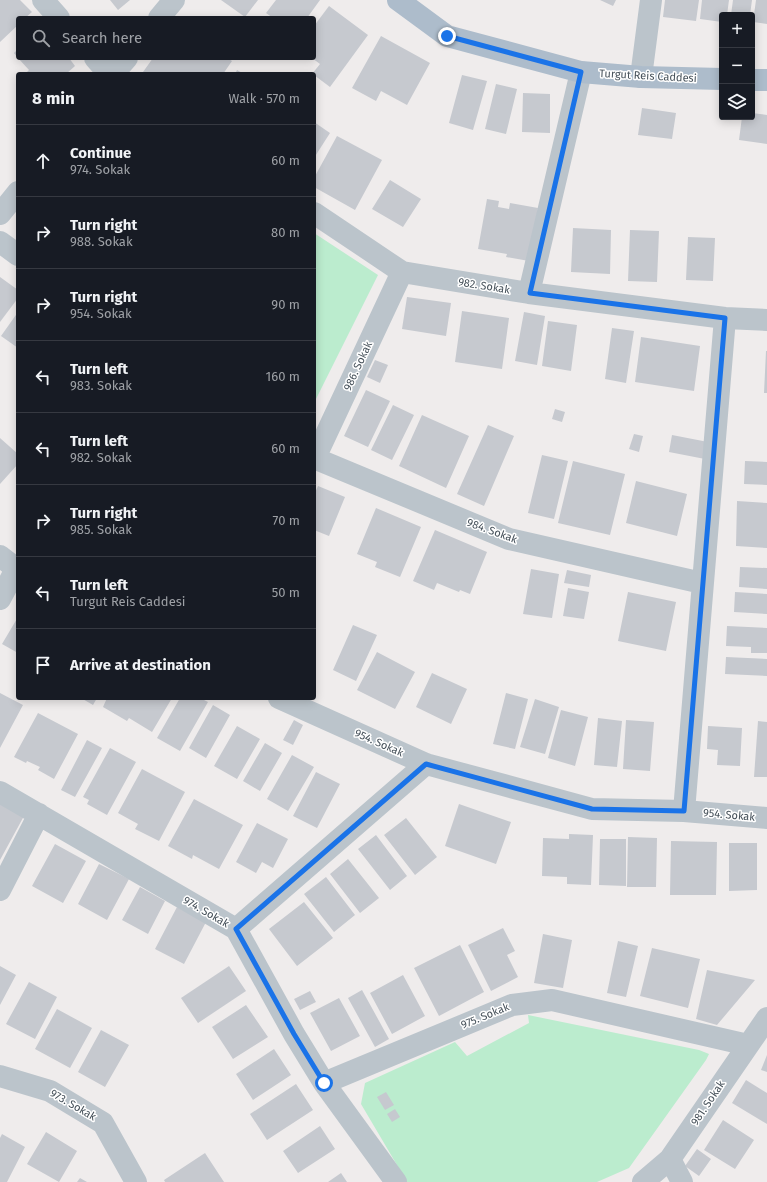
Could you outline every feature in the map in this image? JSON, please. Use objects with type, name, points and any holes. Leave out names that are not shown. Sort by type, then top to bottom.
[{"type":"main road","name":"Turgut Reis Caddesi","points":[[398,0],[447,36],[581,72],[641,77],[719,79]]},
{"type":"main road","points":[[755,80],[767,80]]},
{"type":"street","points":[[43,0],[57,16]]},
{"type":"street","points":[[161,16],[174,0]]},
{"type":"street","points":[[641,77],[651,0]]},
{"type":"street","points":[[97,60],[107,72]]},
{"type":"street","points":[[115,72],[124,60]]},
{"type":"street","points":[[530,293],[581,72]]},
{"type":"street","points":[[0,214],[16,194]]},
{"type":"street","name":"982. Sokak","points":[[316,214],[402,272],[530,293],[725,318],[767,320]]},
{"type":"street","points":[[0,242],[16,254]]},
{"type":"street","name":"986. Sokak","points":[[316,455],[402,272]]},
{"type":"street","points":[[684,811],[725,318]]},
{"type":"street","name":"984. Sokak","points":[[316,460],[509,539],[702,583]]},
{"type":"street","points":[[0,599],[11,565]]},
{"type":"street","name":"954. Sokak","points":[[283,700],[426,764],[592,809],[684,811],[767,818]]},
{"type":"street","points":[[236,929],[426,764]]},
{"type":"street","name":"974. Sokak","points":[[0,792],[236,929],[294,1034],[324,1083],[396,1182]]},
{"type":"street","points":[[0,890],[39,814]]},
{"type":"street","name":"975. Sokak","points":[[324,1083],[512,1005],[552,1000],[748,1044]]},
{"type":"street","name":"981. Sokak","points":[[643,1182],[670,1159],[767,1018]]},
{"type":"street","name":"973. Sokak","points":[[0,1076],[50,1091],[103,1123],[136,1182]]},
{"type":"street","points":[[670,1159],[682,1182]]},
{"type":"green space","points":[[316,234],[378,275],[316,399]]},
{"type":"green space","points":[[528,1015],[699,1050],[709,1054],[629,1168],[597,1182],[407,1182],[361,1104],[365,1083],[455,1042],[467,1056],[529,1023]]},
{"type":"building","points":[[0,0],[20,0],[32,12],[27,16],[16,16],[16,27],[0,42]]},
{"type":"building","points":[[110,0],[130,0],[118,10]]},
{"type":"building","points":[[221,0],[258,0],[246,16]]},
{"type":"building","points":[[276,0],[320,0],[308,16],[270,16],[266,13]]},
{"type":"building","points":[[600,0],[616,0],[613,6]]},
{"type":"building","points":[[665,0],[699,0],[696,21],[663,17]]},
{"type":"building","points":[[702,0],[729,0],[727,12],[719,12],[719,22],[700,19]]},
{"type":"building","points":[[733,0],[752,0],[750,12],[731,12]]},
{"type":"building","points":[[756,0],[767,0],[767,24],[755,22]]},
{"type":"building","points":[[329,6],[368,35],[330,87],[316,76],[316,72],[314,72],[320,64],[315,60],[316,60],[316,23]]},
{"type":"building","points":[[381,36],[430,63],[407,105],[381,91],[376,101],[352,88]]},
{"type":"building","points":[[20,60],[70,60],[75,66],[68,72],[27,72],[29,70]]},
{"type":"building","points":[[152,60],[232,61],[224,72],[143,72]]},
{"type":"building","points":[[462,75],[487,81],[473,130],[449,123]]},
{"type":"building","points":[[496,84],[517,89],[506,134],[485,129]]},
{"type":"building","points":[[523,93],[550,94],[550,133],[522,132]]},
{"type":"building","points":[[642,108],[676,113],[672,139],[638,135]]},
{"type":"building","points":[[755,113],[767,115],[767,144],[739,140],[742,120],[755,120]]},
{"type":"building","points":[[316,123],[330,133],[316,155]]},
{"type":"building","points":[[337,136],[382,160],[355,210],[316,188],[316,174]]},
{"type":"building","points":[[390,180],[421,199],[403,227],[372,209]]},
{"type":"building","points":[[487,199],[499,201],[498,207],[509,209],[510,203],[538,208],[529,261],[506,257],[507,254],[478,249]]},
{"type":"building","points":[[573,228],[611,230],[610,274],[571,272]]},
{"type":"building","points":[[630,230],[659,231],[657,282],[628,281]]},
{"type":"building","points":[[688,237],[715,238],[713,281],[686,280]]},
{"type":"building","points":[[0,277],[16,289],[16,301],[0,322]]},
{"type":"building","points":[[407,297],[451,303],[446,336],[402,329]]},
{"type":"building","points":[[462,311],[509,318],[502,369],[455,362]]},
{"type":"building","points":[[524,312],[545,316],[537,365],[515,361]]},
{"type":"building","points":[[16,315],[16,347],[1,336]]},
{"type":"building","points":[[548,321],[577,325],[571,371],[542,366]]},
{"type":"building","points":[[612,328],[634,331],[626,383],[605,379]]},
{"type":"building","points":[[641,337],[700,346],[694,391],[635,382]]},
{"type":"building","points":[[766,351],[767,393],[764,393]]},
{"type":"building","points":[[375,360],[388,365],[380,383],[367,377]]},
{"type":"building","points":[[366,390],[390,401],[368,447],[344,436]]},
{"type":"building","points":[[393,405],[414,415],[392,460],[371,450]]},
{"type":"building","points":[[555,409],[565,412],[562,422],[552,419]]},
{"type":"building","points":[[422,415],[469,436],[446,488],[399,466]]},
{"type":"building","points":[[488,425],[514,436],[484,506],[457,494]]},
{"type":"building","points":[[634,434],[643,436],[639,452],[629,449]]},
{"type":"building","points":[[672,435],[708,442],[705,459],[669,452]]},
{"type":"building","points":[[0,438],[16,452],[16,466],[0,484]]},
{"type":"building","points":[[542,455],[568,461],[554,519],[528,513]]},
{"type":"building","points":[[573,461],[625,474],[610,535],[558,523]]},
{"type":"building","points":[[745,461],[767,462],[767,485],[744,484]]},
{"type":"building","points":[[636,481],[687,494],[677,536],[626,523]]},
{"type":"building","points":[[318,486],[345,497],[329,536],[316,531],[316,490]]},
{"type":"building","points":[[737,501],[767,503],[767,548],[736,546]]},
{"type":"building","points":[[376,508],[421,527],[400,577],[375,567],[377,562],[357,554]]},
{"type":"building","points":[[435,530],[487,552],[470,594],[460,590],[459,592],[437,583],[434,590],[413,581]]},
{"type":"building","points":[[740,567],[767,568],[767,589],[739,587]]},
{"type":"building","points":[[531,569],[559,574],[552,618],[523,614]]},
{"type":"building","points":[[567,570],[591,575],[589,587],[564,583]]},
{"type":"building","points":[[568,588],[589,592],[584,619],[563,616]]},
{"type":"building","points":[[628,592],[676,602],[666,651],[618,641]]},
{"type":"building","points":[[735,592],[767,594],[767,614],[734,612]]},
{"type":"building","points":[[16,620],[16,652],[2,644]]},
{"type":"building","points":[[353,625],[377,635],[356,681],[333,670]]},
{"type":"building","points":[[727,626],[767,628],[767,653],[751,653],[751,647],[726,646]]},
{"type":"building","points":[[377,652],[415,672],[395,709],[357,690]]},
{"type":"building","points":[[726,657],[767,659],[767,676],[725,674]]},
{"type":"building","points":[[432,673],[467,689],[451,724],[416,707]]},
{"type":"building","points":[[0,693],[23,705],[0,748]]},
{"type":"building","points":[[506,693],[528,699],[515,749],[493,744]]},
{"type":"building","points":[[535,699],[559,707],[545,754],[520,747]]},
{"type":"building","points":[[84,700],[96,700],[93,705]]},
{"type":"building","points":[[106,700],[171,700],[152,732],[129,718],[127,721],[103,707]]},
{"type":"building","points":[[179,700],[204,700],[208,702],[180,751],[157,738]]},
{"type":"building","points":[[213,705],[230,715],[206,758],[189,748]]},
{"type":"building","points":[[561,710],[588,717],[575,766],[548,758]]},
{"type":"building","points":[[38,713],[78,734],[54,779],[38,770],[40,767],[27,761],[26,763],[14,757]]},
{"type":"building","points":[[598,718],[622,721],[617,767],[594,765]]},
{"type":"building","points":[[294,720],[303,725],[293,745],[283,740]]},
{"type":"building","points":[[626,720],[654,722],[650,771],[623,769]]},
{"type":"building","points":[[758,721],[767,722],[767,777],[754,777]]},
{"type":"building","points":[[237,726],[260,739],[237,779],[214,766]]},
{"type":"building","points":[[708,726],[742,728],[740,766],[717,765],[718,750],[707,749]]},
{"type":"building","points":[[87,740],[102,748],[75,797],[61,790]]},
{"type":"building","points":[[265,743],[282,753],[260,791],[243,781]]},
{"type":"building","points":[[110,748],[136,762],[107,815],[87,804],[89,800],[83,797]]},
{"type":"building","points":[[292,755],[314,767],[288,811],[267,799]]},
{"type":"building","points":[[142,769],[185,792],[159,841],[135,829],[138,824],[118,813]]},
{"type":"building","points":[[316,772],[340,784],[317,828],[293,816]]},
{"type":"building","points":[[194,799],[243,825],[219,869],[193,855],[192,859],[168,846]]},
{"type":"building","points":[[0,803],[24,816],[0,860]]},
{"type":"building","points":[[459,804],[511,822],[496,864],[445,846]]},
{"type":"building","points":[[406,818],[437,857],[415,875],[384,835]]},
{"type":"building","points":[[257,823],[288,839],[273,868],[262,862],[256,873],[236,862]]},
{"type":"building","points":[[569,834],[593,835],[591,885],[567,884],[567,877],[542,876],[543,838],[569,839]]},
{"type":"building","points":[[376,835],[407,876],[390,890],[358,849]]},
{"type":"building","points":[[628,837],[657,838],[656,887],[627,887]]},
{"type":"building","points":[[600,839],[626,839],[626,886],[599,885]]},
{"type":"building","points":[[671,841],[717,842],[716,895],[670,895]]},
{"type":"building","points":[[729,843],[757,843],[757,890],[729,891]]},
{"type":"building","points":[[55,844],[86,861],[63,903],[32,886]]},
{"type":"building","points":[[348,859],[379,898],[360,913],[330,874]]},
{"type":"building","points":[[99,864],[129,879],[107,920],[78,904]]},
{"type":"building","points":[[326,877],[355,915],[334,932],[304,894]]},
{"type":"building","points":[[140,887],[165,901],[148,934],[122,920]]},
{"type":"building","points":[[304,902],[333,938],[297,966],[269,929]]},
{"type":"building","points":[[177,907],[206,922],[184,964],[155,949]]},
{"type":"building","points":[[503,928],[515,951],[507,955],[518,977],[491,991],[468,945]]},
{"type":"building","points":[[543,934],[572,940],[563,988],[534,983]]},
{"type":"building","points":[[618,941],[638,946],[626,997],[607,993]]},
{"type":"building","points":[[460,945],[484,992],[439,1016],[414,968]]},
{"type":"building","points":[[652,948],[700,959],[688,1008],[640,996]]},
{"type":"building","points":[[0,966],[16,975],[0,1005]]},
{"type":"building","points":[[229,966],[246,991],[198,1023],[181,998]]},
{"type":"building","points":[[707,970],[755,980],[717,1025],[696,1019]]},
{"type":"building","points":[[403,975],[425,1016],[392,1034],[370,993]]},
{"type":"building","points":[[29,982],[57,997],[35,1039],[6,1024]]},
{"type":"building","points":[[362,990],[389,1039],[375,1047],[348,998]]},
{"type":"building","points":[[310,991],[316,1002],[300,1010],[294,999]]},
{"type":"building","points":[[339,998],[360,1036],[331,1051],[310,1013]]},
{"type":"building","points":[[246,1005],[268,1037],[233,1059],[212,1027]]},
{"type":"building","points":[[57,1009],[92,1028],[70,1068],[35,1049]]},
{"type":"building","points":[[101,1030],[129,1045],[105,1087],[78,1072]]},
{"type":"building","points":[[274,1049],[291,1075],[253,1100],[236,1074]]},
{"type":"building","points":[[767,1055],[767,1072],[761,1070]]},
{"type":"building","points":[[746,1080],[767,1093],[767,1124],[732,1103]]},
{"type":"building","points":[[296,1084],[313,1110],[267,1140],[250,1114]]},
{"type":"building","points":[[386,1092],[394,1105],[385,1110],[377,1097]]},
{"type":"building","points":[[395,1109],[400,1117],[392,1122],[387,1114]]},
{"type":"building","points":[[723,1120],[754,1140],[735,1169],[704,1150]]},
{"type":"building","points":[[320,1126],[335,1149],[298,1173],[283,1151]]},
{"type":"building","points":[[46,1132],[77,1151],[59,1182],[27,1164]]},
{"type":"building","points":[[2,1134],[25,1147],[7,1182],[0,1182],[0,1138]]},
{"type":"building","points":[[697,1149],[711,1159],[699,1176],[685,1166]]},
{"type":"building","points":[[205,1153],[224,1182],[165,1182],[164,1180]]},
{"type":"building","points":[[341,1173],[347,1182],[328,1182]]},
{"type":"building","points":[[80,1178],[87,1182],[77,1182]]},
{"type":"route","points":[[324,1083],[294,1034],[236,929],[426,764],[592,809],[684,811],[725,318],[530,293],[581,72],[447,36]]}]
